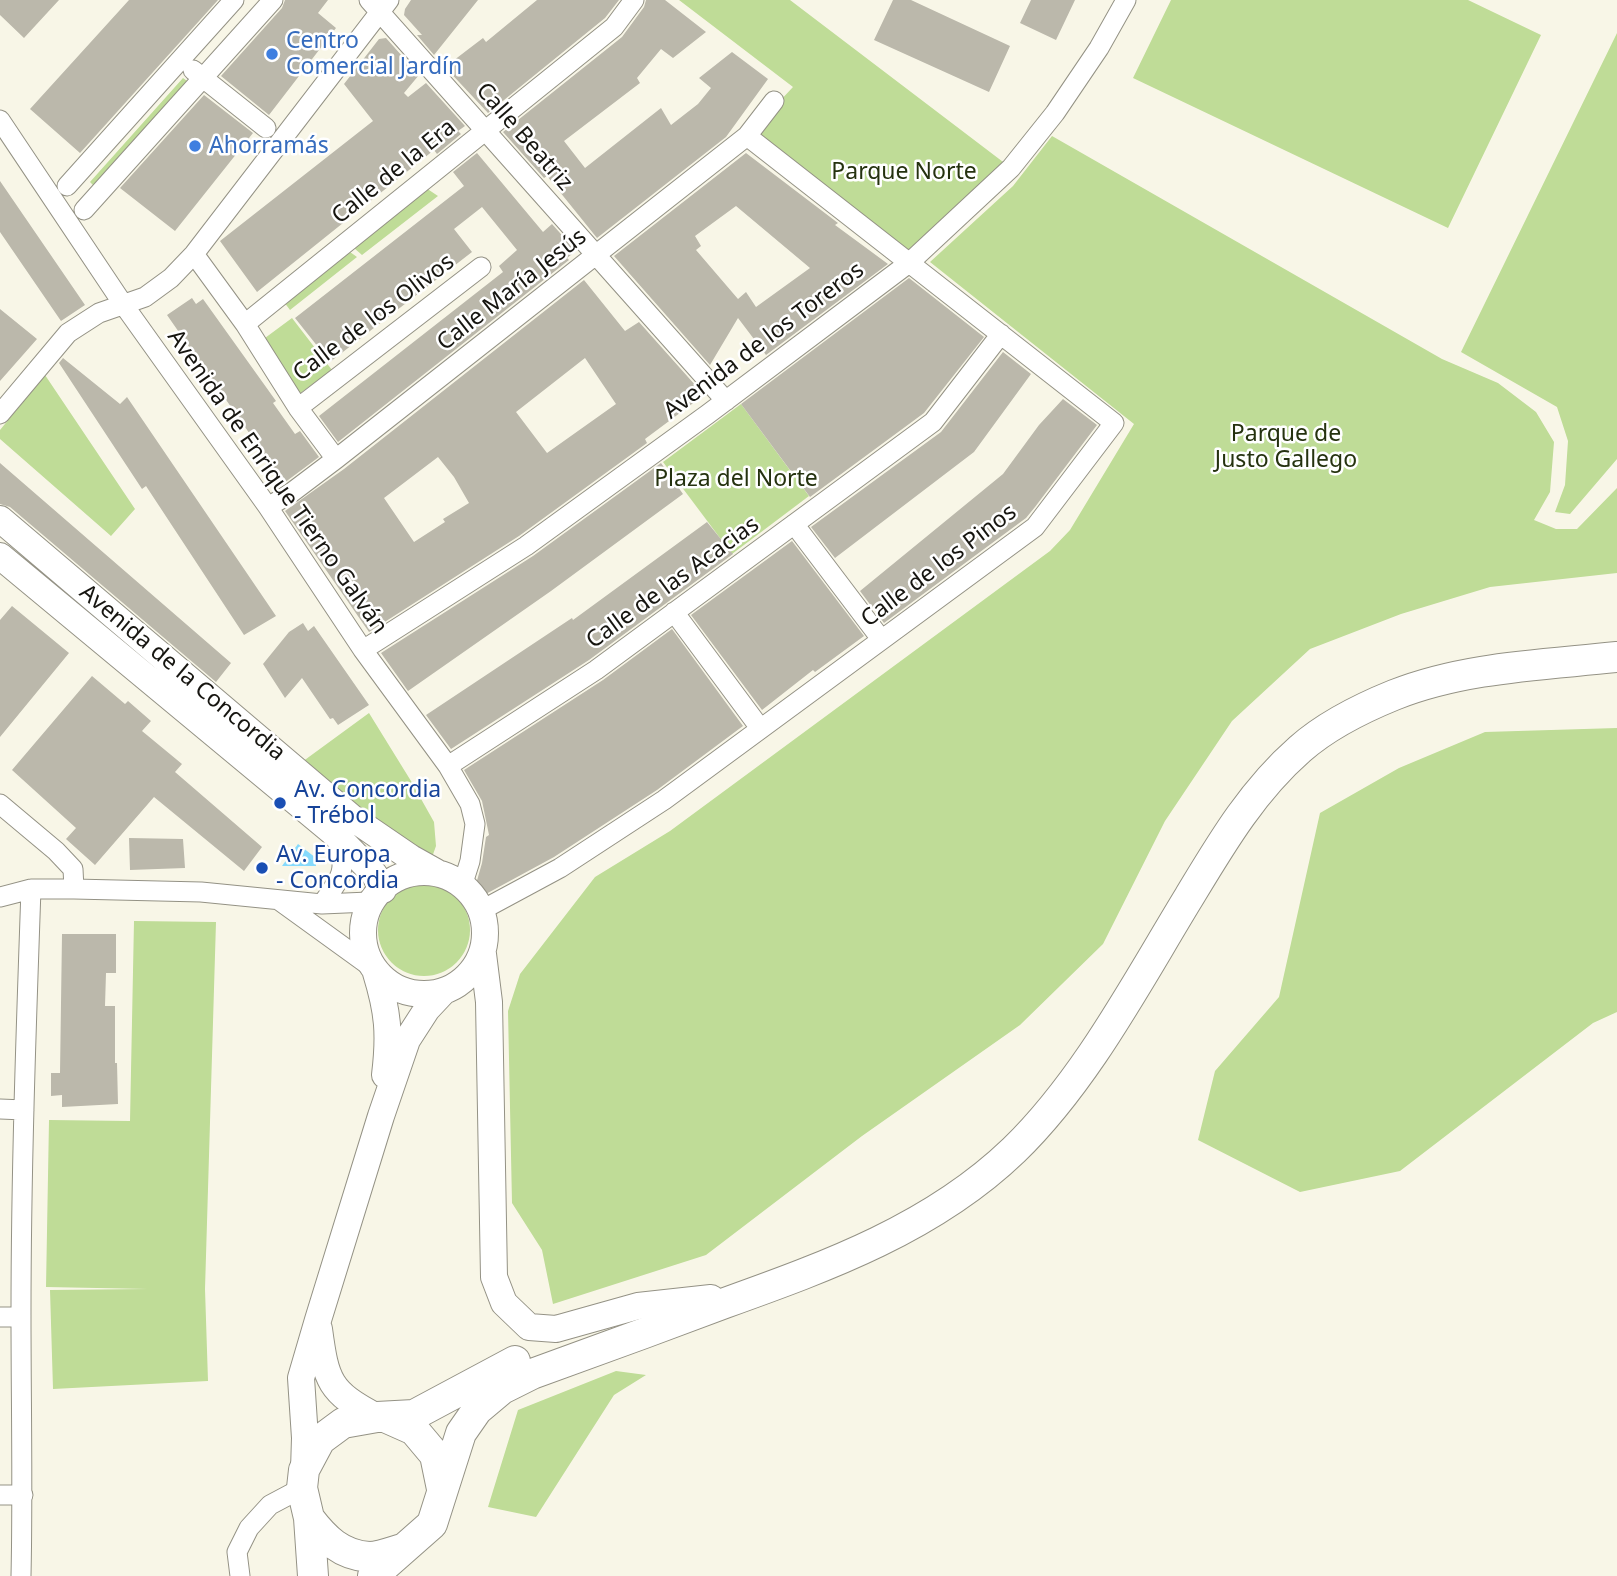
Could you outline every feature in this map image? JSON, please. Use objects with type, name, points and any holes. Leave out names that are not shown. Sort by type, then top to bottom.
[{"type":"main road","points":[[373,1576],[432,1524],[461,1433],[477,1410],[502,1389],[532,1374],[826,1266],[910,1227],[970,1186],[1014,1150],[1061,1096],[1118,1015],[1233,824],[1273,775],[1301,747],[1336,724],[1394,695],[1434,682],[1468,674],[1617,657]]},
{"type":"main road","points":[[313,1576],[303,1479],[320,1440],[343,1423],[414,1415],[526,1355],[826,1266]]},
{"type":"main road","points":[[382,1417],[414,1430],[435,1455],[442,1489]]},
{"type":"main road","points":[[309,1518],[325,1539],[342,1550],[370,1557],[405,1548]]},
{"type":"street","points":[[67,186],[234,0]]},
{"type":"street","points":[[84,210],[272,0]]},
{"type":"street","name":"Calle de la Era","points":[[245,324],[614,27],[634,0]]},
{"type":"street","name":"Avenida de los Toreros","points":[[363,650],[526,546],[726,401],[909,263],[1012,167],[1055,113],[1126,0]]},
{"type":"street","points":[[0,414],[68,333],[99,313],[145,297],[171,278],[194,254],[380,4]]},
{"type":"street","name":"Calle Beatriz","points":[[380,4],[485,130],[726,401]]},
{"type":"street","points":[[180,60],[266,128]]},
{"type":"street","name":"Calle María Jesús","points":[[268,507],[336,459],[747,136],[774,101]]},
{"type":"street","name":"Avenida de Enrique Tierno Galván","points":[[0,120],[123,304],[268,507],[363,650],[448,766],[470,804],[474,824],[470,861],[463,883]]},
{"type":"street","name":"Calle de los Pinos","points":[[482,909],[561,868],[664,800],[1035,527],[1114,423],[747,136]]},
{"type":"street","name":"Calle de los Olivos","points":[[194,254],[245,324],[298,408],[336,459]]},
{"type":"street","name":"Calle de los Olivos","points":[[298,408],[481,267]]},
{"type":"street","name":"Calle de las Acacias","points":[[448,766],[596,670],[933,422],[1001,334]]},
{"type":"street","name":"Avenida de la Concordia","points":[[0,519],[351,817],[436,872]]},
{"type":"street","points":[[794,524],[881,639]]},
{"type":"street","name":"Avenida de la Concordia","points":[[0,556],[335,834],[374,874],[376,896]]},
{"type":"street","points":[[674,612],[760,728]]},
{"type":"street","points":[[0,804],[56,851],[73,869],[74,889]]},
{"type":"street","points":[[322,904],[343,872],[344,859],[335,834]]},
{"type":"street","points":[[381,1116],[388,1050],[387,1009],[375,971],[363,945],[376,896],[396,878],[413,872],[436,872],[463,883],[482,909],[487,936],[483,954],[489,1002],[494,1277],[504,1303],[529,1327],[556,1329],[638,1306],[711,1298]]},
{"type":"street","points":[[0,881],[31,889],[240,894],[280,901],[322,904],[376,896]]},
{"type":"street","points":[[0,897],[31,889]]},
{"type":"street","points":[[21,1576],[24,1110],[31,889]]},
{"type":"street","points":[[280,901],[396,989],[420,995],[442,993]]},
{"type":"street","points":[[240,1576],[237,1552],[249,1528],[270,1505],[303,1479],[305,1438],[302,1378],[381,1116],[407,1040],[427,1009],[442,993],[464,981],[483,954]]},
{"type":"street","points":[[0,1109],[24,1110]]},
{"type":"street","points":[[0,1317],[21,1317]]},
{"type":"street","points":[[318,1320],[324,1365],[333,1387],[352,1404],[382,1417]]},
{"type":"street","points":[[0,1495],[23,1495]]},
{"type":"green space","name":"Parque Norte","points":[[679,0],[790,0],[1011,168],[909,263],[747,136],[793,87]]},
{"type":"green space","points":[[1171,0],[1468,0],[1541,35],[1448,228],[1133,78]]},
{"type":"green space","points":[[1617,33],[1617,459],[1570,514],[1555,512],[1565,485],[1568,441],[1557,407],[1461,352]]},
{"type":"green space","points":[[183,78],[190,83],[96,188],[90,182]]},
{"type":"green space","name":"Parque de Justo Gallego","points":[[1052,136],[1442,359],[1498,383],[1536,412],[1554,442],[1550,492],[1534,520],[1556,529],[1577,529],[1617,488],[1617,573],[1490,587],[1401,614],[1310,649],[1232,721],[1165,821],[1103,944],[1020,1025],[862,1136],[706,1255],[553,1304],[542,1250],[512,1203],[508,1011],[520,974],[595,877],[670,831],[1050,551],[1070,530],[1134,424],[930,262],[1013,186]]},
{"type":"green space","points":[[426,188],[438,196],[362,255],[354,248]]},
{"type":"green space","points":[[350,252],[357,257],[290,310],[284,302]]},
{"type":"green space","points":[[292,318],[332,370],[299,394],[265,338]]},
{"type":"green space","points":[[45,375],[135,509],[111,536],[0,439],[0,430]]},
{"type":"green space","name":"Plaza del Norte","points":[[741,404],[809,496],[732,554],[663,462]]},
{"type":"green space","points":[[369,713],[434,822],[436,846],[431,860],[421,856],[302,762]]},
{"type":"green space","points":[[1617,728],[1617,1012],[1593,1023],[1400,1171],[1300,1192],[1198,1140],[1215,1071],[1279,997],[1320,813],[1399,768],[1485,732]]},
{"type":"green space","points":[[424,884],[441,888],[456,898],[466,913],[470,930],[466,947],[456,962],[441,972],[424,976],[407,972],[392,962],[382,947],[378,930],[382,913],[392,898],[407,888]]},
{"type":"green space","points":[[134,921],[216,922],[205,1289],[208,1381],[53,1389],[50,1290],[148,1289],[46,1287],[49,1120],[130,1121]]},
{"type":"green space","points":[[616,1371],[646,1375],[614,1395],[536,1517],[488,1507],[518,1410]]},
{"type":"water","points":[[298,844],[316,858],[316,866],[282,866]]},
{"type":"building","points":[[0,0],[59,0],[24,38],[0,15]]},
{"type":"building","points":[[129,0],[218,0],[80,153],[30,109]]},
{"type":"building","name":"Centro Comercial Jardín","points":[[285,0],[328,0],[318,13],[336,28],[269,115],[221,76],[282,8]]},
{"type":"building","points":[[411,0],[478,0],[434,55],[417,35],[422,35],[404,15]]},
{"type":"building","points":[[537,0],[619,0],[605,18],[488,113],[445,67],[483,38],[486,42]]},
{"type":"building","points":[[646,0],[665,0],[706,32],[673,58],[661,49],[637,78],[640,83],[564,141],[585,168],[661,108],[671,125],[698,104],[711,88],[699,78],[732,52],[768,79],[726,137],[597,238],[547,176],[544,178],[503,132],[622,37],[644,7]]},
{"type":"building","points":[[893,0],[911,0],[1010,46],[989,92],[874,40]]},
{"type":"building","points":[[1031,0],[1075,0],[1056,40],[1020,23]]},
{"type":"building","points":[[386,38],[419,75],[404,93],[408,97],[426,83],[465,126],[458,131],[461,134],[437,154],[434,150],[257,292],[220,241],[373,121],[344,84],[379,39]]},
{"type":"building","name":"Ahorramás","points":[[204,95],[253,133],[175,231],[120,188]]},
{"type":"building","points":[[477,153],[543,232],[552,224],[576,251],[567,258],[569,260],[338,442],[319,416],[503,272],[499,266],[517,250],[482,207],[454,229],[472,252],[330,362],[295,318],[464,186],[453,172]]},
{"type":"building","points":[[746,153],[888,264],[766,355],[738,318],[710,365],[614,256]],"holes":[[[736,206],[810,268],[756,307],[746,292],[738,299],[696,250],[701,246],[695,236]]]},
{"type":"building","points":[[0,181],[85,305],[61,321],[0,232]]},
{"type":"building","points":[[909,278],[984,337],[924,413],[810,497],[741,404]]},
{"type":"building","points":[[584,280],[625,331],[639,322],[704,395],[645,439],[647,443],[519,536],[369,632],[285,511],[344,469]],"holes":[[[585,358],[616,404],[547,453],[516,412]],[[438,457],[469,503],[414,542],[384,498]]]},
{"type":"building","points":[[192,298],[196,304],[203,299],[276,401],[273,403],[295,434],[300,431],[319,457],[284,483],[167,315]]},
{"type":"building","points":[[0,309],[37,339],[0,381]]},
{"type":"building","points":[[1003,352],[1031,374],[974,452],[835,558],[811,527],[941,432]]},
{"type":"building","points":[[63,358],[120,404],[127,397],[276,616],[244,635],[146,486],[142,489],[59,363]]},
{"type":"building","points":[[1063,399],[1097,425],[1035,507],[1026,518],[884,623],[860,591],[1003,474],[1039,425]]},
{"type":"building","points":[[0,463],[231,663],[216,682],[10,507],[0,504]]},
{"type":"building","points":[[661,463],[683,494],[408,691],[381,653],[533,556]]},
{"type":"building","points":[[707,522],[733,554],[589,660],[451,749],[426,715],[572,618],[573,620]]},
{"type":"building","points":[[792,541],[864,636],[815,672],[813,670],[762,710],[691,615]]},
{"type":"building","points":[[12,606],[69,653],[0,737],[0,620]]},
{"type":"building","points":[[303,623],[308,631],[314,626],[369,705],[338,725],[333,718],[330,719],[302,678],[285,698],[263,664],[289,632]]},
{"type":"building","points":[[672,629],[743,726],[657,790],[554,857],[484,895],[476,884],[486,837],[489,835],[482,801],[464,770],[603,680]]},
{"type":"building","points":[[92,676],[125,704],[128,701],[151,721],[142,731],[182,764],[175,772],[262,847],[244,871],[154,797],[95,865],[66,839],[76,828],[12,770]]},
{"type":"building","points":[[129,838],[183,839],[185,868],[130,870]]},
{"type":"building","points":[[62,934],[116,934],[116,973],[106,973],[105,1006],[115,1006],[118,1104],[62,1107],[62,1095],[51,1096],[51,1073],[60,1073]]},
{"type":"place","name":"Centro Comercial Jardín","points":[[272,54]]},
{"type":"place","name":"Ahorramás","points":[[195,146]]},
{"type":"place","name":"Av. Concordia - Trébol","points":[[280,803]]},
{"type":"place","name":"Av. Europa - Concordia","points":[[262,868]]}]
